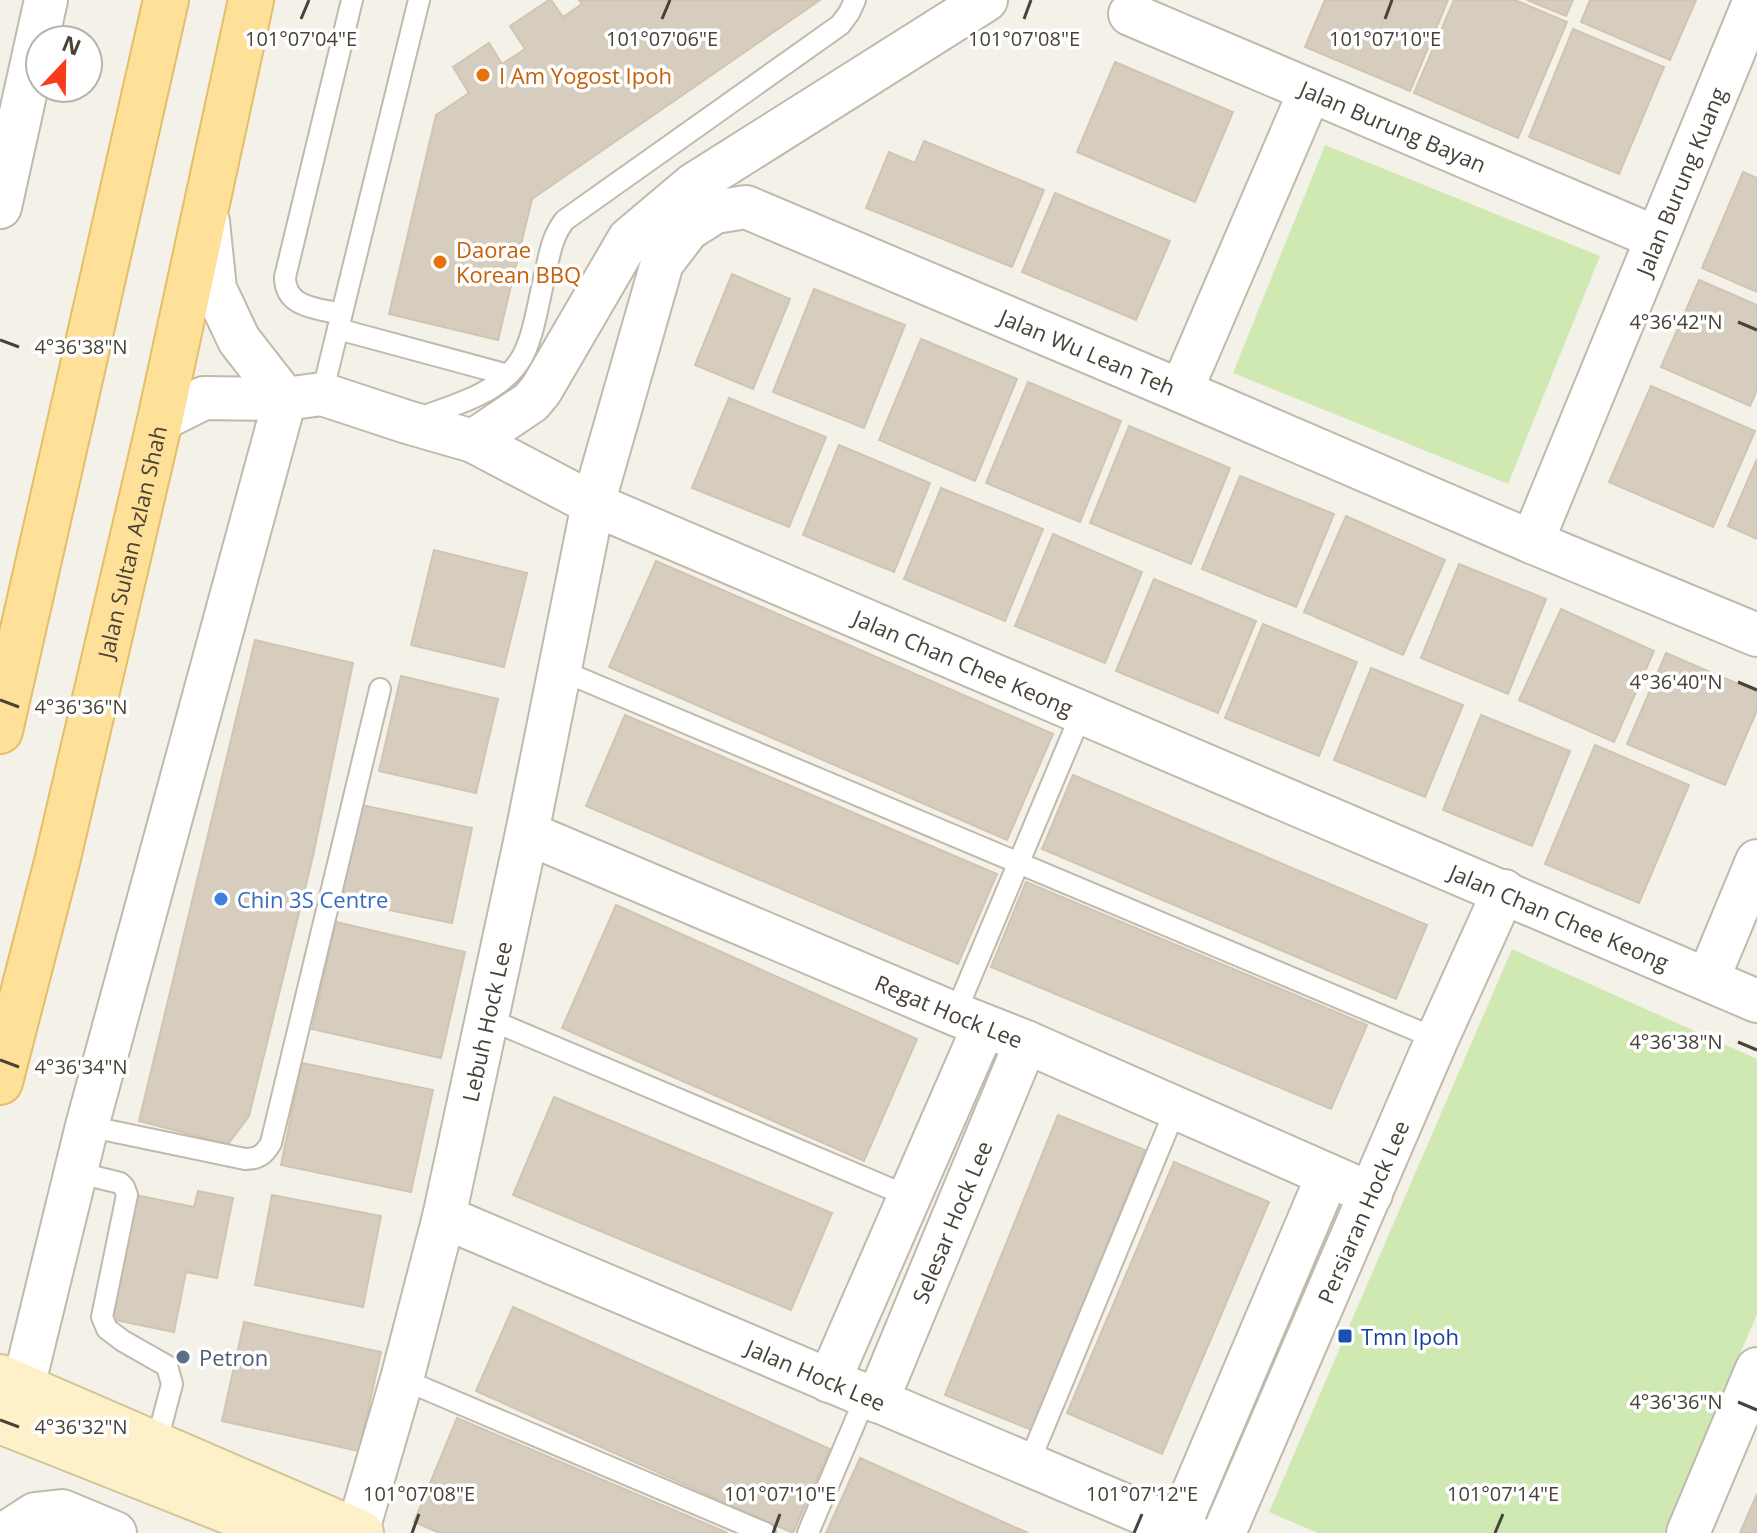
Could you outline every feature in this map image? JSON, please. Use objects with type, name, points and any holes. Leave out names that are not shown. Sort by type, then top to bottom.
[{"type":"main road","points":[[0,731],[166,0]]},
{"type":"main road","name":"Jalan Sultan Azlan Shah","points":[[0,1082],[57,862],[160,420],[251,0]]},
{"type":"main road","points":[[8,1395],[156,1445],[358,1532]]},
{"type":"main road","points":[[8,1395],[283,1533]]},
{"type":"street","points":[[0,207],[12,101],[46,0]]},
{"type":"street","points":[[473,441],[531,402],[541,390],[629,239],[693,185],[986,0]]},
{"type":"street","name":"Jalan Burung Kuang","points":[[1532,542],[1755,0]]},
{"type":"street","name":"Jalan Burung Bayan","points":[[1130,14],[1657,238]]},
{"type":"street","points":[[1181,391],[1310,91]]},
{"type":"street","name":"Jalan Wu Lean Teh","points":[[593,504],[662,263],[688,229],[715,212],[746,207],[1757,635]]},
{"type":"street","points":[[8,1395],[304,397],[239,340],[215,289],[207,213]]},
{"type":"street","name":"Jalan Chan Chee Keong","points":[[160,420],[204,398],[304,397],[473,441],[593,504],[1757,1001]]},
{"type":"street","name":"Lebuh Hock Lee","points":[[358,1532],[444,1217],[527,833],[593,504]]},
{"type":"street","name":"Regat Hock Lee","points":[[527,833],[1026,1042],[1371,1194]]},
{"type":"street","points":[[1708,979],[1757,861]]},
{"type":"street","name":"Persiaran Hock Lee","points":[[1224,1533],[1504,891]]},
{"type":"street","points":[[857,1392],[910,1197],[970,1020]]},
{"type":"street","name":"Selesar Hock Lee","points":[[857,1392],[1026,1042]]},
{"type":"street","points":[[1184,1530],[1328,1175]]},
{"type":"street","name":"Jalan Hock Lee","points":[[444,1217],[1184,1530]]},
{"type":"street","points":[[1688,1533],[1757,1369]]},
{"type":"street","points":[[8,1533],[35,1514],[62,1511],[115,1533]]},
{"type":"lane","points":[[352,0],[285,277],[285,288],[290,297],[339,322],[508,375]]},
{"type":"lane","points":[[304,397],[339,322],[419,0]]},
{"type":"lane","points":[[407,422],[465,401],[490,388],[519,362],[554,238],[565,220],[840,25],[855,0]]},
{"type":"lane","points":[[560,670],[1437,1039]]},
{"type":"lane","points":[[87,1126],[245,1159],[256,1159],[266,1153],[271,1143],[380,689]]},
{"type":"lane","points":[[970,1020],[1019,863],[1082,712]]},
{"type":"lane","points":[[486,1018],[910,1197]]},
{"type":"lane","points":[[1028,1465],[1176,1108]]},
{"type":"lane","points":[[76,1172],[120,1183],[127,1195],[102,1317],[107,1329],[167,1366],[172,1384],[156,1445]]},
{"type":"lane","points":[[402,1379],[765,1533]]},
{"type":"lane","points":[[808,1533],[857,1392]]},
{"type":"green space","points":[[1325,145],[1600,256],[1508,484],[1233,373]]},
{"type":"green space","points":[[1512,949],[1757,1059],[1757,1314],[1664,1533],[1318,1533],[1269,1512]]},
{"type":"building","points":[[549,0],[563,17],[582,4],[579,0],[820,0],[532,199],[498,340],[389,314],[436,115],[469,93],[453,67],[489,43],[502,64],[525,49],[510,26]]},
{"type":"building","points":[[1325,0],[1448,0],[1410,91],[1305,47]]},
{"type":"building","points":[[1454,0],[1515,0],[1567,22],[1518,138],[1414,93]]},
{"type":"building","points":[[1527,0],[1573,0],[1566,16]]},
{"type":"building","points":[[1590,0],[1696,0],[1670,60],[1581,22]]},
{"type":"building","points":[[1573,29],[1664,67],[1619,174],[1529,137]]},
{"type":"building","points":[[1115,62],[1233,112],[1195,202],[1077,152]]},
{"type":"building","points":[[924,141],[1044,190],[1012,267],[866,208],[889,152],[915,163]]},
{"type":"building","points":[[1743,172],[1757,178],[1757,292],[1702,268]]},
{"type":"building","points":[[1055,193],[1170,241],[1136,320],[1022,272]]},
{"type":"building","points":[[732,274],[790,299],[753,389],[695,365]]},
{"type":"building","points":[[1699,280],[1757,305],[1757,390],[1750,406],[1661,367]]},
{"type":"building","points":[[814,289],[905,325],[864,428],[773,392]]},
{"type":"building","points":[[921,339],[1017,379],[975,481],[879,440]]},
{"type":"building","points":[[1028,382],[1121,421],[1080,522],[986,483]]},
{"type":"building","points":[[1651,386],[1755,431],[1713,527],[1609,482]]},
{"type":"building","points":[[729,398],[826,437],[789,527],[692,488]]},
{"type":"building","points":[[1129,426],[1230,468],[1191,564],[1090,523]]},
{"type":"building","points":[[839,445],[930,483],[894,572],[803,535]]},
{"type":"building","points":[[1757,459],[1757,539],[1728,526]]},
{"type":"building","points":[[1240,476],[1334,514],[1296,607],[1202,569]]},
{"type":"building","points":[[941,488],[1043,529],[1005,621],[904,579]]},
{"type":"building","points":[[1346,516],[1445,560],[1403,655],[1304,612]]},
{"type":"building","points":[[1053,534],[1142,572],[1105,663],[1015,626]]},
{"type":"building","points":[[434,550],[527,573],[504,667],[411,645]]},
{"type":"building","points":[[656,561],[1053,734],[1007,840],[609,667]]},
{"type":"building","points":[[1459,564],[1546,599],[1508,694],[1421,658]]},
{"type":"building","points":[[1154,579],[1256,621],[1218,713],[1116,671]]},
{"type":"building","points":[[1561,609],[1654,651],[1614,742],[1519,700]]},
{"type":"building","points":[[1263,624],[1357,662],[1319,756],[1225,718]]},
{"type":"building","points":[[255,640],[353,663],[313,856],[249,1116],[228,1144],[139,1121]]},
{"type":"building","points":[[1666,653],[1757,692],[1757,710],[1725,785],[1627,744]]},
{"type":"building","points":[[1371,668],[1463,705],[1425,797],[1334,760]]},
{"type":"building","points":[[401,676],[498,699],[476,793],[379,771]]},
{"type":"building","points":[[625,715],[997,874],[958,964],[586,806]]},
{"type":"building","points":[[1481,715],[1570,751],[1532,846],[1443,810]]},
{"type":"building","points":[[1595,745],[1689,785],[1639,903],[1545,864]]},
{"type":"building","points":[[1073,775],[1427,925],[1396,999],[1042,849]]},
{"type":"building","points":[[361,805],[472,828],[452,923],[341,900]]},
{"type":"building","points":[[1026,882],[1367,1025],[1331,1109],[991,967]]},
{"type":"building","points":[[616,905],[917,1039],[864,1161],[562,1028]]},
{"type":"building","points":[[336,922],[465,952],[441,1058],[312,1029]]},
{"type":"building","points":[[302,1063],[433,1090],[411,1192],[281,1165]]},
{"type":"building","points":[[554,1097],[832,1213],[791,1310],[513,1195]]},
{"type":"building","points":[[1058,1115],[1145,1150],[1032,1430],[945,1395]]},
{"type":"building","points":[[1174,1162],[1269,1202],[1162,1454],[1067,1413]]},
{"type":"building","points":[[198,1191],[233,1198],[217,1278],[186,1272],[174,1332],[110,1319],[135,1195],[194,1207]]},
{"type":"building","points":[[272,1195],[381,1216],[363,1307],[255,1285]]},
{"type":"building","points":[[513,1307],[830,1449],[793,1533],[476,1391]]},
{"type":"building","points":[[244,1322],[381,1352],[359,1451],[222,1421]]},
{"type":"building","points":[[457,1418],[728,1533],[440,1533],[414,1522]]},
{"type":"building","points":[[860,1458],[1028,1533],[826,1533]]},
{"type":"building","points":[[1757,1494],[1757,1533],[1740,1533]]},
{"type":"place","name":"I Am Yogost Ipoh","points":[[483,75]]},
{"type":"place","name":"Daorae Korean BBQ","points":[[440,262]]},
{"type":"place","name":"Chin 3S Centre","points":[[221,899]]},
{"type":"place","name":"Tmn Ipoh","points":[[1345,1336]]},
{"type":"place","name":"Petron","points":[[183,1357]]}]
